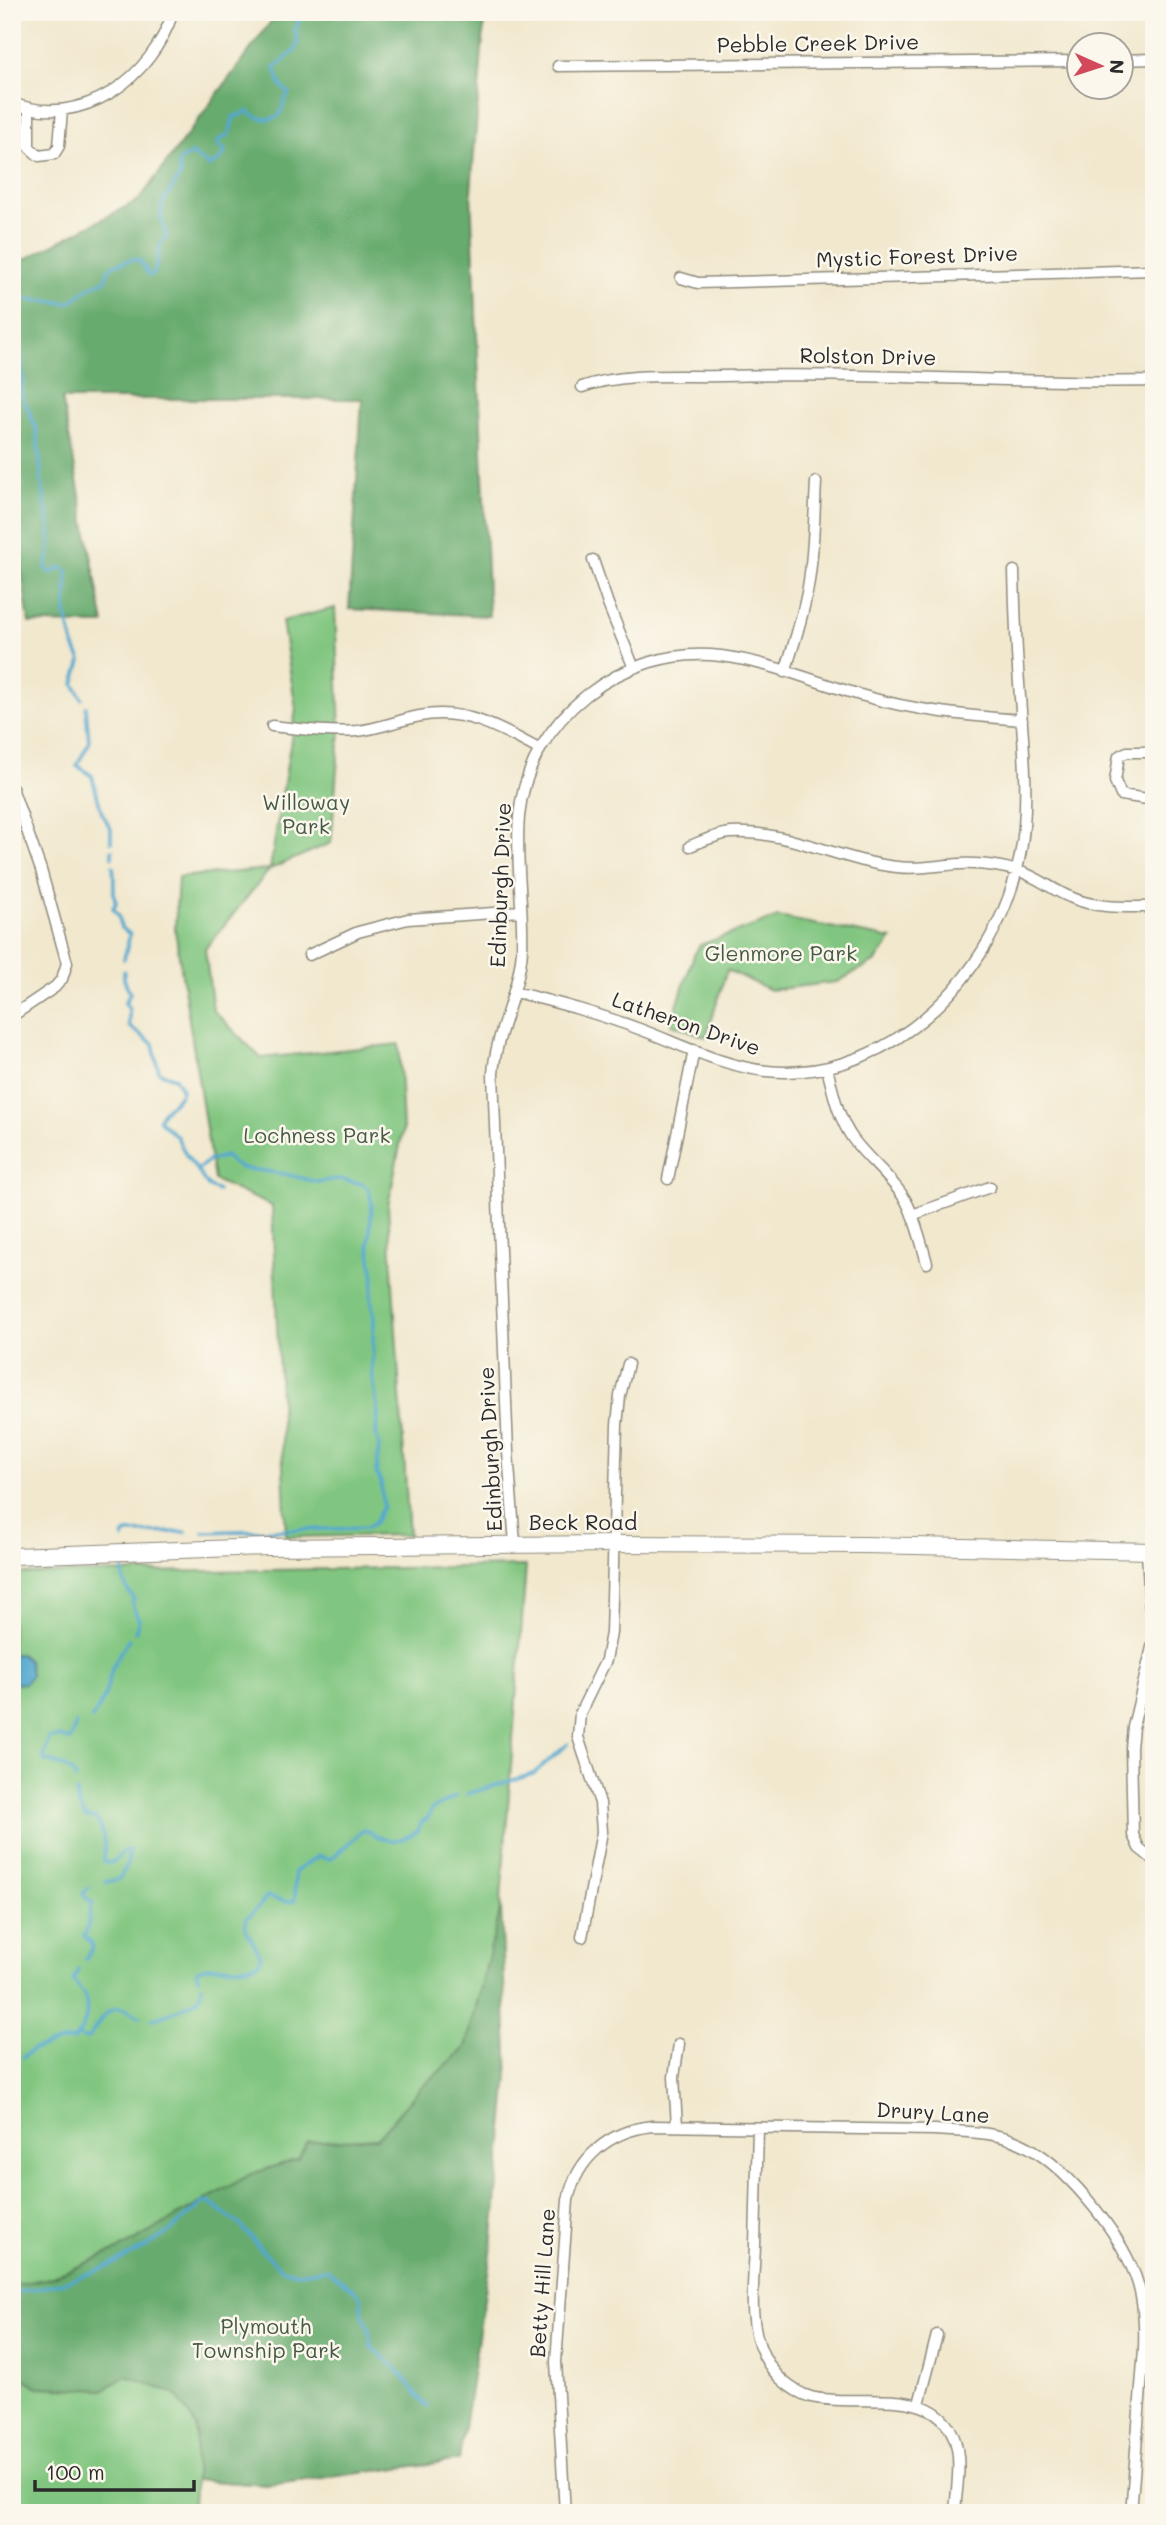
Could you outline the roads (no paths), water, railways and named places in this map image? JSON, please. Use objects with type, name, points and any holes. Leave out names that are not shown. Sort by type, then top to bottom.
[{"type":"main road","name":"Beck Road","points":[[12,1556],[267,1547],[514,1544],[842,1545],[1150,1551]]},
{"type":"street","points":[[12,103],[30,108],[62,110],[100,99],[129,80],[154,52],[173,12]]},
{"type":"street","points":[[1134,60],[1154,59]]},
{"type":"street","name":"Pebble Creek Drive","points":[[558,66],[1064,61]]},
{"type":"street","points":[[30,108],[29,147],[39,156],[54,154],[59,146],[62,110]]},
{"type":"street","name":"Mystic Forest Drive","points":[[681,278],[698,283],[1154,270]]},
{"type":"street","name":"Rolston Drive","points":[[582,387],[606,379],[749,375],[1154,381]]},
{"type":"street","points":[[785,672],[808,587],[816,482]]},
{"type":"street","points":[[593,560],[634,668]]},
{"type":"street","name":"Latheron Drive","points":[[515,992],[598,1014],[736,1065],[764,1071],[798,1072],[827,1068],[862,1057],[893,1041],[922,1021],[948,996],[971,968],[992,935],[1018,871],[1025,809],[1014,571]]},
{"type":"street","name":"Edinburgh Drive","points":[[514,1544],[493,1074],[496,1051],[515,992],[522,952],[519,817],[526,784],[540,750],[557,725],[580,701],[607,681],[634,668],[671,658],[704,655],[742,660],[893,704],[1022,720]]},
{"type":"street","points":[[272,726],[336,732],[375,728],[421,716],[452,715],[490,723],[540,750]]},
{"type":"street","points":[[1154,752],[1127,752],[1118,756],[1115,774],[1121,795],[1154,800]]},
{"type":"street","points":[[12,788],[41,870],[67,963],[62,979],[55,987],[12,1016]]},
{"type":"street","points":[[690,846],[716,836],[731,834],[789,838],[867,862],[895,867],[965,864],[1018,871],[1084,902],[1104,906],[1154,906]]},
{"type":"street","points":[[309,955],[358,932],[408,919],[521,911]]},
{"type":"street","points":[[668,1179],[694,1050]]},
{"type":"street","points":[[827,1068],[836,1105],[847,1131],[860,1149],[894,1184],[912,1215],[927,1263]]},
{"type":"street","points":[[912,1215],[990,1187]]},
{"type":"street","points":[[582,1937],[602,1832],[600,1803],[578,1737],[580,1713],[606,1660],[611,1633],[617,1425],[620,1396],[628,1364]]},
{"type":"street","points":[[1150,1551],[1150,1608],[1154,1615]]},
{"type":"street","points":[[1153,1646],[1133,1727],[1131,1748],[1133,1835],[1139,1848],[1154,1860]]},
{"type":"street","points":[[677,2126],[674,2077],[679,2044]]},
{"type":"street","name":"Drury Lane","points":[[677,2126],[981,2133],[1008,2139],[1031,2149],[1066,2175],[1096,2210],[1121,2246],[1136,2276],[1149,2326],[1131,2513]]},
{"type":"street","name":"Betty Hill Lane","points":[[565,2513],[555,2362],[566,2210],[570,2190],[586,2160],[611,2138],[638,2128],[677,2126]]},
{"type":"street","points":[[758,2128],[753,2315],[757,2339],[767,2362],[787,2385],[811,2397],[919,2404],[939,2416],[953,2435],[958,2462],[955,2513]]},
{"type":"street","points":[[919,2404],[937,2335]]},
{"type":"water","points":[[20,1654],[29,1661],[31,1675],[25,1683],[12,1684],[12,1655]]},
{"type":"waterway","points":[[12,304],[22,299],[70,303],[90,287],[106,280],[108,270],[114,265],[133,259],[140,261],[149,275],[154,274],[161,242],[167,237],[161,219],[162,204],[181,174],[178,166],[181,159],[192,154],[209,166],[219,161],[225,153],[224,149],[219,147],[218,141],[229,134],[234,116],[247,111],[264,119],[277,117],[289,93],[280,85],[275,67],[295,51],[298,42],[295,30],[303,12]]},
{"type":"waterway","points":[[12,267],[22,299]]},
{"type":"waterway","points":[[12,330],[18,335],[23,376],[22,395],[37,431],[42,486],[50,528],[50,550],[46,569],[50,573],[62,567],[67,572],[66,615],[81,661],[74,684],[82,699]]},
{"type":"waterway","points":[[86,707],[89,743],[77,765],[92,776],[102,813],[111,829],[111,842]]},
{"type":"waterway","points":[[112,850],[112,857]]},
{"type":"waterway","points":[[113,866],[116,903],[113,908],[119,916],[121,928],[130,934],[124,959]]},
{"type":"waterway","points":[[124,971],[124,979],[130,993],[125,1003],[129,1009],[129,1026],[153,1044],[159,1072],[175,1078],[182,1090],[177,1099],[163,1111],[159,1120],[177,1137],[208,1186],[218,1191]]},
{"type":"waterway","points":[[197,1170],[208,1161],[226,1156],[241,1168],[317,1182],[339,1179],[363,1184],[369,1190],[372,1204],[369,1245],[374,1278],[371,1298],[374,1317],[372,1370],[379,1446],[376,1473],[381,1482],[383,1506],[375,1522],[367,1528],[203,1532]]},
{"type":"waterway","points":[[123,1539],[127,1533],[186,1532]]},
{"type":"waterway","points":[[124,1564],[124,1582],[134,1598],[132,1605],[139,1620],[135,1632]]},
{"type":"waterway","points":[[92,1719],[104,1698],[117,1659],[129,1640]]},
{"type":"waterway","points":[[76,1723],[70,1740],[49,1738],[44,1757],[45,1761],[67,1769],[76,1779]]},
{"type":"waterway","points":[[467,1794],[533,1774],[568,1744]]},
{"type":"waterway","points":[[76,1792],[85,1817],[96,1819],[101,1828],[104,1861],[113,1862],[126,1850],[129,1851],[128,1864],[119,1879],[105,1882]]},
{"type":"waterway","points":[[199,1978],[197,1971],[204,1968],[244,1967],[259,1962],[261,1956],[246,1929],[246,1918],[267,1896],[288,1902],[295,1900],[295,1872],[318,1856],[331,1859],[363,1830],[389,1840],[409,1836],[418,1831],[420,1823],[428,1818],[432,1809],[456,1796]]},
{"type":"waterway","points":[[86,1959],[93,1947],[84,1936],[93,1903],[83,1893],[90,1887]]},
{"type":"waterway","points":[[23,2057],[33,2049],[74,2040],[78,2035],[84,2024],[87,2007],[83,1993],[73,1980],[78,1970]]},
{"type":"waterway","points":[[151,2019],[169,2014],[196,2000],[200,1996],[201,1985]]},
{"type":"waterway","points":[[78,2036],[85,2039],[90,2037],[99,2022],[112,2010],[125,2010],[140,2017]]},
{"type":"waterway","points":[[12,2293],[71,2280],[126,2258],[166,2234],[203,2203],[208,2202],[240,2225],[282,2269],[297,2273],[326,2269],[356,2291],[361,2298],[361,2311],[369,2329],[371,2347],[396,2368],[427,2407]]},
{"type":"park label","name":"Willoway Park","points":[[306,815]]},
{"type":"park label","name":"Glenmore Park","points":[[781,954]]},
{"type":"park label","name":"Lochness Park","points":[[317,1136]]},
{"type":"park label","name":"Plymouth Township Park","points":[[266,2339]]}]
